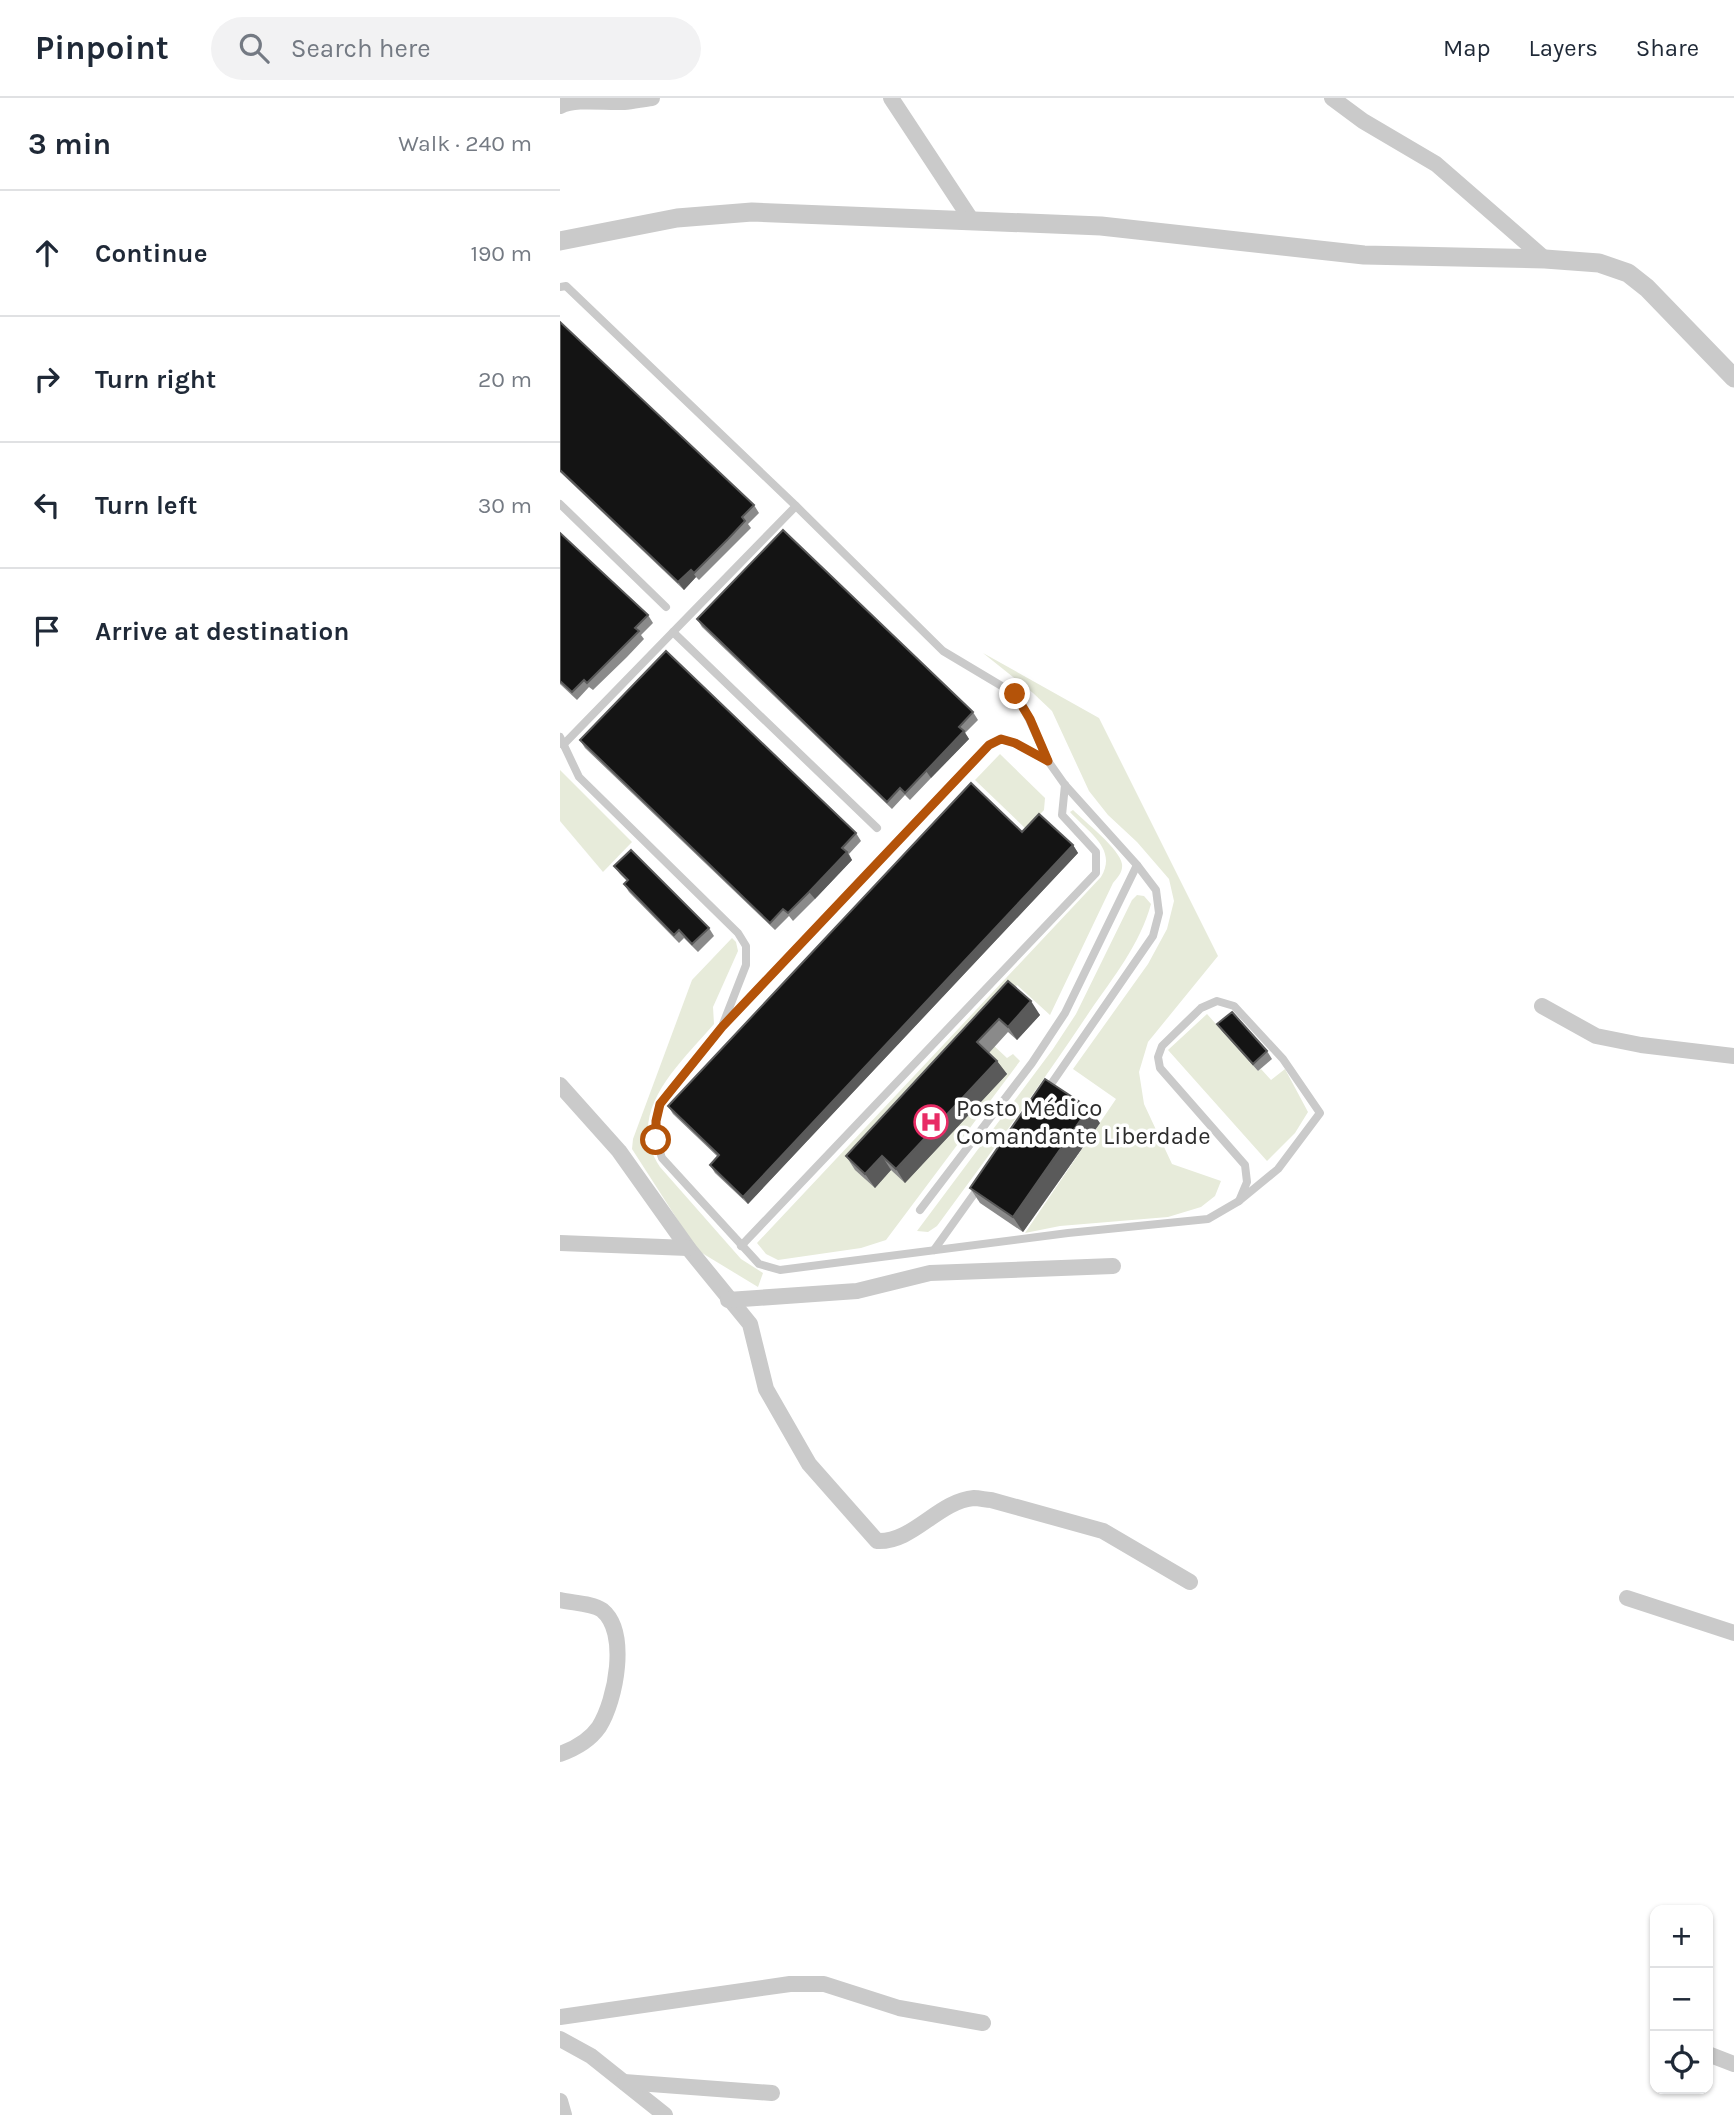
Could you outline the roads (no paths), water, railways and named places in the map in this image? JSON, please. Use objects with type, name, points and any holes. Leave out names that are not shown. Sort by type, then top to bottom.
[{"type":"street","points":[[560,106],[566,100],[575,98],[622,102],[652,98]]},
{"type":"street","points":[[891,98],[972,221]]},
{"type":"street","points":[[1332,98],[1363,121],[1436,164],[1545,259]]},
{"type":"street","points":[[560,241],[677,218],[751,212],[1101,226],[1364,255],[1545,259],[1599,263],[1628,273],[1647,288],[1734,377]]},
{"type":"street","points":[[1542,1006],[1596,1036],[1641,1045],[1734,1056]]},
{"type":"street","points":[[560,1086],[619,1151],[688,1248],[750,1324],[765,1388],[809,1464],[877,1541],[898,1538],[973,1498],[991,1500],[1103,1531],[1190,1582]]},
{"type":"street","points":[[560,1243],[688,1248]]},
{"type":"street","points":[[728,1300],[857,1291],[930,1273],[1112,1266]]},
{"type":"street","points":[[1626,1598],[1734,1633]]},
{"type":"street","points":[[560,1600],[600,1608],[612,1621],[619,1641],[611,1701],[598,1728],[575,1749],[560,1754]]},
{"type":"street","points":[[560,2017],[790,1984],[824,1984],[899,2008],[983,2023]]},
{"type":"street","points":[[560,2039],[591,2056],[665,2115]]},
{"type":"street","points":[[1713,2056],[1734,2064]]},
{"type":"street","points":[[624,2082],[772,2093]]},
{"type":"street","points":[[560,2102],[564,2115]]},
{"type":"lane","points":[[560,287],[566,286],[943,650],[1015,694],[1030,719],[1048,761],[1065,785],[1156,890],[1159,913],[1153,936],[1043,1095]]},
{"type":"lane","points":[[560,504],[666,607]]},
{"type":"lane","points":[[722,1027],[746,965],[746,946],[738,933],[579,777],[562,741],[796,506]]},
{"type":"lane","points":[[673,632],[877,828]]},
{"type":"lane","points":[[1048,761],[1015,743],[1001,739],[989,745],[722,1027],[660,1104],[656,1140],[662,1158],[759,1264],[780,1270],[1068,1233],[1208,1219],[1239,1201],[1278,1169],[1320,1113],[1283,1059],[1234,1006],[1217,1001],[1202,1008],[1162,1046],[1158,1057],[1160,1068],[1245,1165],[1247,1182],[1239,1201]]},
{"type":"lane","points":[[741,1246],[1096,873],[1096,852],[1062,816],[1065,785]]},
{"type":"lane","points":[[920,1210],[1032,1063],[1065,1013],[1137,865]]},
{"type":"lane","points":[[934,1250],[981,1184]]},
{"type":"place","name":"Posto Médico Comandante Liberdade","points":[[931,1122]]}]
